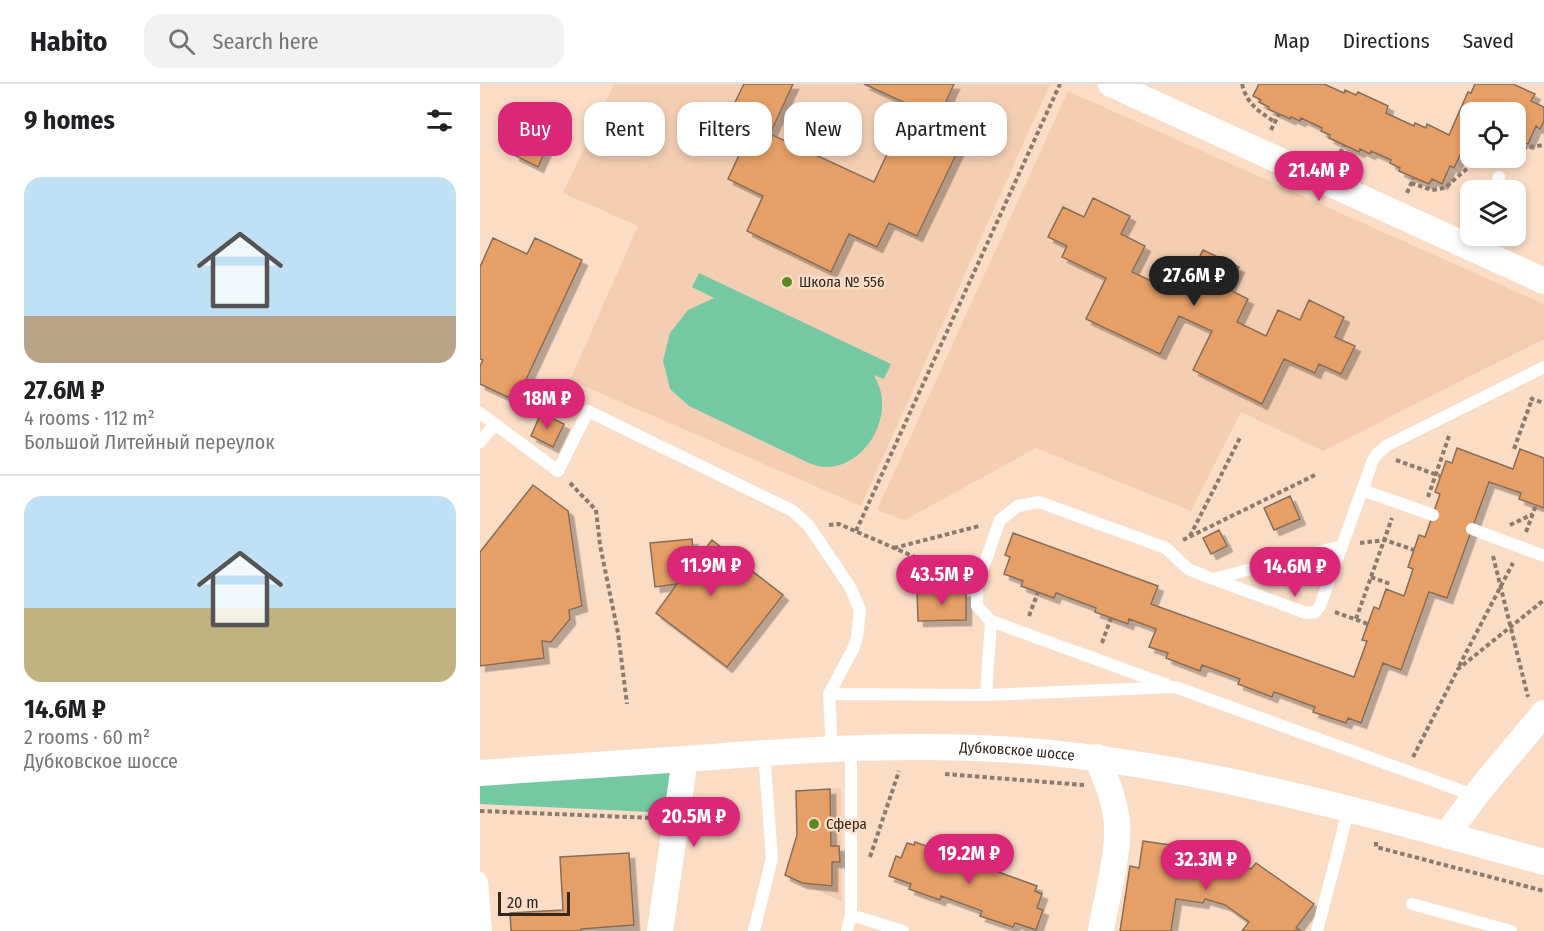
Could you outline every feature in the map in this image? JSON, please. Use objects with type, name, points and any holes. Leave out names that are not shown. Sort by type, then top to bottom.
[{"type":"street","points":[[1111,84],[1460,235]]},
{"type":"street","points":[[1484,246],[1544,280]]},
{"type":"street","points":[[1446,835],[1539,719]]},
{"type":"street","name":"Дубковское шоссе","points":[[480,773],[842,749],[928,747],[1014,750],[1097,757],[1224,780],[1348,808],[1544,862]]},
{"type":"street","points":[[1097,757],[1109,788],[1117,824],[1114,859],[1101,931]]},
{"type":"street","points":[[660,931],[685,759]]},
{"type":"lane","points":[[1476,796],[991,621],[977,606],[977,585],[1000,520],[1018,506],[1039,502],[1166,548],[1188,569],[1306,613],[1314,612],[1320,606],[1377,454],[1386,446],[1544,368]]},
{"type":"lane","points":[[480,413],[558,471],[588,411],[792,511],[809,526],[850,587],[860,610],[857,638],[853,649],[829,694],[842,749],[851,915],[846,931]]},
{"type":"lane","points":[[480,442],[495,424]]},
{"type":"lane","points":[[1362,490],[1427,514]]},
{"type":"lane","points":[[1472,529],[1544,556]]},
{"type":"lane","points":[[1214,579],[1342,546]]},
{"type":"lane","points":[[986,695],[991,621]]},
{"type":"lane","points":[[829,694],[986,695],[1175,687]]},
{"type":"lane","points":[[754,931],[772,858],[764,753]]},
{"type":"lane","points":[[1317,931],[1348,808]]},
{"type":"lane","points":[[480,878],[486,931]]},
{"type":"lane","points":[[1412,904],[1511,931]]},
{"type":"lane","points":[[851,915],[903,931]]},
{"type":"path","points":[[856,531],[1060,84]]},
{"type":"path","points":[[1242,84],[1245,96],[1258,111],[1275,122]]},
{"type":"path","points":[[1526,147],[1544,145]]},
{"type":"path","points":[[1411,183],[1432,190],[1445,188],[1468,168]]},
{"type":"path","points":[[1514,449],[1532,399]]},
{"type":"path","points":[[1427,514],[1459,410]]},
{"type":"path","points":[[1190,536],[1241,436]]},
{"type":"path","points":[[1377,454],[1438,476]]},
{"type":"path","points":[[558,471],[596,510],[600,545],[618,633],[627,704]]},
{"type":"path","points":[[1166,548],[1317,474]]},
{"type":"path","points":[[1356,619],[1398,503]]},
{"type":"path","points":[[1406,770],[1521,547],[1536,505]]},
{"type":"path","points":[[894,548],[1000,520]]},
{"type":"path","points":[[809,526],[839,524],[977,585]]},
{"type":"path","points":[[1487,535],[1510,627],[1539,719]]},
{"type":"path","points":[[1385,540],[1414,550]]},
{"type":"path","points":[[1371,577],[1390,584]]},
{"type":"path","points":[[1023,632],[1038,592]]},
{"type":"path","points":[[1458,669],[1544,600]]},
{"type":"path","points":[[1320,606],[1368,624]]},
{"type":"path","points":[[1096,659],[1111,618]]},
{"type":"path","points":[[870,859],[902,764]]},
{"type":"path","points":[[934,773],[1109,788]]},
{"type":"path","points":[[480,811],[676,819]]},
{"type":"path","points":[[1377,840],[1376,847],[1544,891]]},
{"type":"shaded area","name":"Школа № 556","points":[[614,84],[1050,84],[861,506],[570,380],[638,226],[563,193],[584,148],[584,156],[665,156],[665,102],[606,102]]},
{"type":"shaded area","points":[[1068,91],[1544,304],[1544,339],[1323,451],[1241,412],[1191,511],[1036,448],[905,520],[877,510]]},
{"type":"shaded area","points":[[841,788],[842,902],[785,875],[797,835],[796,791]]},
{"type":"green space","points":[[699,273],[891,364],[884,379],[874,375],[881,393],[880,418],[876,431],[861,452],[838,465],[825,467],[811,464],[689,406],[670,389],[663,361],[670,333],[688,310],[714,298],[692,287]]},
{"type":"green space","points":[[675,765],[670,813],[480,804],[480,781]]},
{"type":"building","points":[[744,84],[793,84],[772,130],[772,102],[735,102]]},
{"type":"building","points":[[864,84],[954,84],[946,102],[903,102]]},
{"type":"building","points":[[1259,84],[1324,84],[1344,93],[1345,90],[1356,95],[1358,92],[1388,106],[1386,113],[1414,126],[1415,123],[1426,128],[1427,124],[1449,135],[1460,110],[1460,155],[1454,168],[1450,166],[1442,184],[1432,179],[1429,184],[1399,171],[1400,168],[1390,163],[1391,160],[1371,151],[1370,154],[1360,149],[1359,152],[1329,138],[1330,135],[1321,131],[1322,128],[1301,118],[1300,121],[1291,117],[1290,119],[1268,109],[1269,107],[1259,102],[1261,100],[1253,96]]},
{"type":"building","points":[[1475,84],[1513,84],[1535,94],[1531,101],[1544,107],[1544,121],[1540,129],[1536,126],[1528,144],[1526,143],[1526,102],[1464,102]]},
{"type":"building","points":[[772,135],[784,140],[784,156],[818,156],[874,182],[886,156],[955,156],[917,236],[889,223],[877,247],[849,234],[831,272],[747,231],[763,196],[728,179],[739,156],[772,156]]},
{"type":"building","points":[[516,156],[543,156],[538,167]]},
{"type":"building","points":[[1093,198],[1130,216],[1121,234],[1145,246],[1132,272],[1160,285],[1173,258],[1194,268],[1203,250],[1239,267],[1228,289],[1248,299],[1237,322],[1266,336],[1278,310],[1300,320],[1309,300],[1344,317],[1335,337],[1355,346],[1341,374],[1319,364],[1315,373],[1284,359],[1262,404],[1193,370],[1212,331],[1179,316],[1160,354],[1086,319],[1106,278],[1062,257],[1067,246],[1048,237],[1063,207],[1084,217]]},
{"type":"building","points":[[493,238],[527,254],[535,238],[582,260],[516,401],[480,384],[480,366],[483,360],[480,359],[480,267]]},
{"type":"building","points":[[541,413],[564,424],[553,447],[531,436]]},
{"type":"building","points":[[1457,448],[1513,469],[1520,449],[1544,458],[1544,508],[1519,499],[1521,493],[1489,482],[1447,598],[1429,592],[1401,670],[1383,663],[1361,723],[1348,718],[1346,723],[1313,712],[1315,707],[1274,692],[1272,697],[1238,684],[1240,679],[1202,665],[1200,671],[1166,658],[1168,653],[1149,647],[1156,629],[1129,619],[1128,624],[1095,612],[1096,608],[1056,593],[1054,598],[1021,586],[1023,581],[1004,574],[1010,557],[1005,555],[1013,533],[1158,586],[1151,604],[1354,677],[1367,641],[1362,640],[1374,607],[1379,609],[1386,589],[1404,596],[1413,569],[1408,567],[1419,535],[1425,537],[1440,494],[1435,492],[1446,461],[1452,463]]},
{"type":"building","points":[[533,485],[568,511],[582,606],[569,610],[570,619],[551,642],[542,641],[544,658],[480,666],[480,552]]},
{"type":"building","points":[[1290,496],[1300,519],[1274,530],[1264,508]]},
{"type":"building","points":[[1219,530],[1227,546],[1211,554],[1203,538]]},
{"type":"building","points":[[692,539],[694,563],[712,540],[783,595],[727,667],[656,613],[677,584],[655,587],[650,543]]},
{"type":"building","points":[[917,592],[966,592],[966,620],[918,621]]},
{"type":"building","points":[[830,789],[831,846],[839,846],[840,862],[832,862],[832,886],[802,883],[785,875],[797,835],[796,791]]},
{"type":"building","points":[[1143,841],[1211,851],[1210,858],[1251,869],[1256,863],[1314,904],[1296,928],[1301,931],[1242,931],[1249,922],[1225,905],[1205,899],[1203,903],[1176,899],[1171,931],[1120,931],[1130,866],[1139,868]]},
{"type":"building","points":[[915,842],[1037,886],[1035,891],[1042,894],[1037,908],[1043,910],[1036,930],[1015,923],[1013,927],[980,916],[982,911],[941,896],[940,900],[909,889],[911,884],[889,876],[896,856],[901,858],[907,843],[914,845]]},
{"type":"building","points":[[629,853],[634,925],[581,929],[581,931],[511,931],[510,913],[563,910],[560,857]]},
{"type":"place","name":"Школа № 556","points":[[787,282]]},
{"type":"place","name":"Сфера","points":[[814,824]]}]
